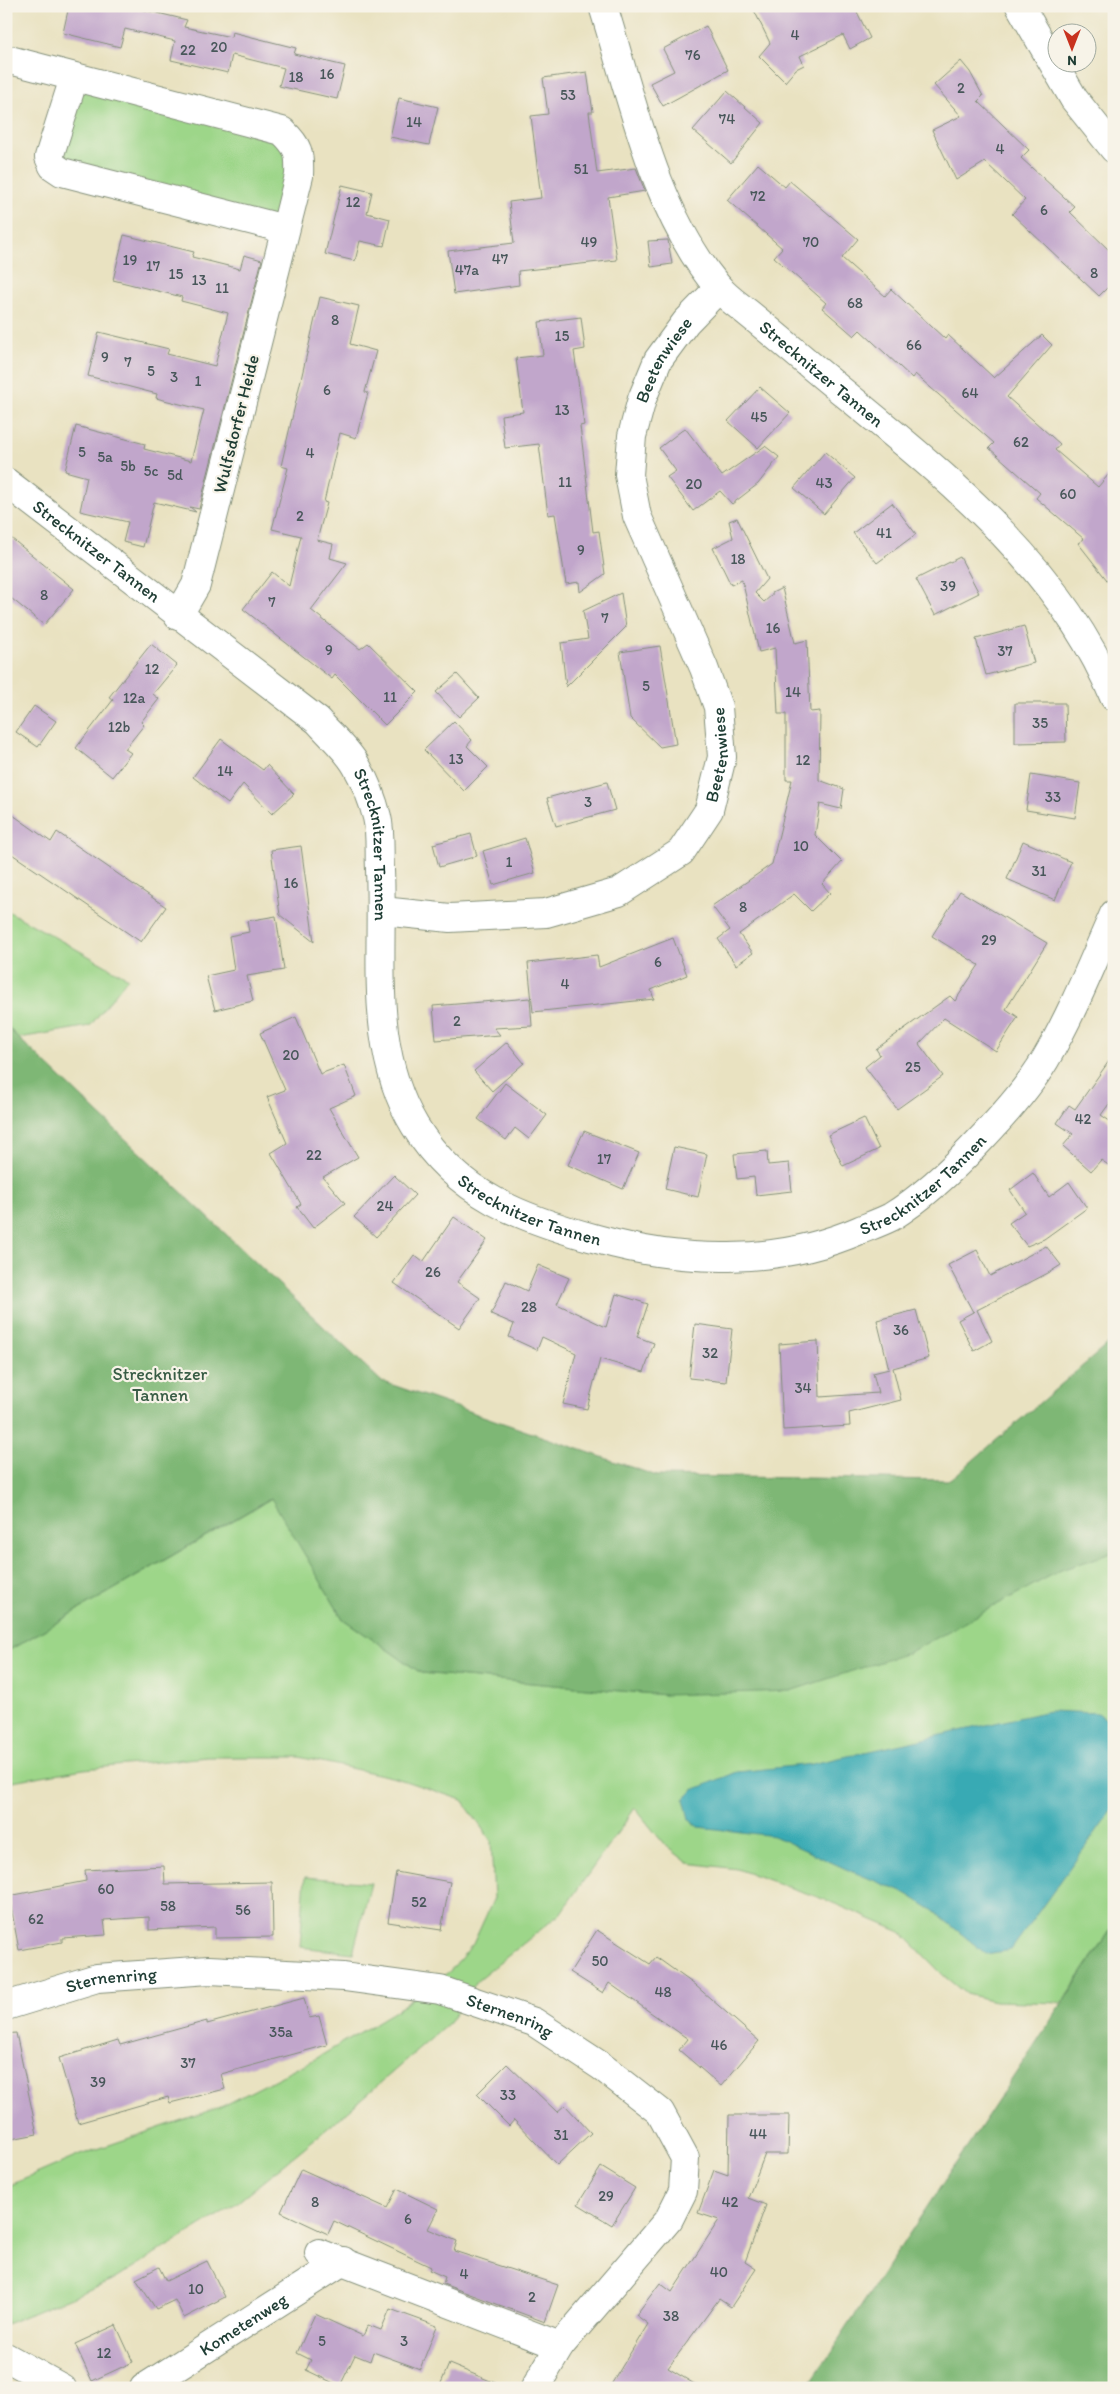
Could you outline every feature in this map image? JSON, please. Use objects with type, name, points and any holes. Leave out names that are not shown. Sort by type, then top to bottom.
[{"type":"street","name":"Strecknitzer Tannen","points":[[603,6],[655,174],[680,233],[719,288],[970,499],[1043,578],[1077,626],[1102,669],[1114,697]]},
{"type":"street","points":[[1020,6],[1074,99],[1114,149]]},
{"type":"street","name":"Wulfsdorfer Heide","points":[[6,59],[282,131],[296,144],[300,160],[299,176],[196,585],[178,616]]},
{"type":"street","points":[[74,78],[50,157],[53,166],[62,172],[285,229]]},
{"type":"street","name":"Beetenwiese","points":[[382,911],[450,918],[546,913],[619,892],[681,852],[709,810],[722,757],[718,707],[704,668],[637,516],[629,475],[632,436],[642,399],[658,360],[686,322],[719,288]]},
{"type":"street","name":"Strecknitzer Tannen","points":[[6,482],[178,616],[318,721],[356,765],[378,818],[384,1037],[396,1085],[414,1125],[444,1166],[490,1200],[541,1224],[605,1241],[695,1257],[769,1255],[835,1241],[889,1218],[932,1186],[970,1151],[1008,1110],[1044,1062],[1076,1001],[1114,914]]},
{"type":"street","name":"Sternenring","points":[[6,2006],[97,1978],[218,1970],[344,1977],[440,1990],[534,2022],[601,2066],[660,2112],[684,2158],[684,2191],[669,2219],[560,2346],[535,2388]]},
{"type":"street","name":"Kometenweg","points":[[144,2388],[331,2257],[560,2346]]},
{"type":"street","points":[[6,2357],[62,2388]]},
{"type":"green space","points":[[74,78],[297,145],[285,229],[53,166]]},
{"type":"green space","points":[[6,910],[128,978],[90,1026],[19,1038],[6,1026]]},
{"type":"green space","points":[[6,1026],[381,1381],[657,1476],[950,1480],[1114,1339],[1114,1552],[1061,1570],[908,1653],[790,1691],[665,1695],[421,1673],[343,1619],[271,1498],[6,1652]]},
{"type":"green space","points":[[272,1498],[343,1619],[421,1673],[665,1695],[1114,1552],[1114,1925],[1061,2003],[995,2001],[966,1994],[944,1976],[901,1932],[826,1900],[737,1869],[688,1863],[664,1844],[635,1808],[560,1914],[477,1981],[449,2023],[340,2118],[233,2206],[115,2279],[6,2324],[6,2187],[80,2155],[223,2106],[317,2058],[394,2012],[450,1971],[473,1944],[494,1898],[491,1841],[462,1800],[396,1778],[299,1757],[207,1757],[84,1769],[6,1782],[6,1652]]},
{"type":"green space","points":[[305,1877],[371,1883],[353,1953],[300,1947]]},
{"type":"green space","points":[[1114,1925],[1114,2388],[807,2388]]},
{"type":"water","points":[[1049,1711],[1098,1713],[1114,1725],[1114,1807],[1011,1950],[986,1954],[931,1909],[907,1894],[774,1836],[699,1827],[689,1819],[684,1799],[693,1790],[737,1772],[812,1764]]},
{"type":"building","points":[[69,6],[128,6],[187,20],[184,27],[231,37],[232,32],[296,48],[294,54],[345,66],[337,99],[279,86],[284,68],[232,55],[228,73],[171,60],[175,41],[125,29],[120,47],[63,33]]},
{"type":"building","points":[[752,6],[854,6],[870,38],[850,49],[843,35],[800,56],[804,65],[796,69],[785,82],[759,56],[770,43]]},
{"type":"building","points":[[706,26],[728,70],[663,106],[650,83],[674,71],[663,49]]},
{"type":"building","points":[[961,61],[970,72],[983,96],[978,101],[1029,150],[1021,158],[1075,207],[1070,212],[1114,255],[1114,281],[1099,296],[1012,214],[1025,200],[985,162],[956,180],[932,130],[961,116],[934,85]]},
{"type":"building","points":[[587,72],[593,112],[589,112],[597,173],[636,168],[645,191],[608,197],[617,260],[518,271],[519,285],[454,294],[448,251],[514,243],[509,202],[541,198],[531,116],[548,114],[543,78]]},
{"type":"building","points":[[727,91],[763,123],[731,163],[693,130]]},
{"type":"building","points":[[399,98],[438,107],[429,145],[390,137]]},
{"type":"building","points":[[758,164],[785,187],[790,181],[858,239],[842,258],[885,296],[891,289],[945,339],[948,335],[994,378],[1042,335],[1052,345],[1007,397],[1060,444],[1055,450],[1098,487],[1114,468],[1114,589],[1078,543],[1084,539],[1036,498],[1040,493],[989,448],[994,443],[915,374],[912,378],[860,330],[854,336],[822,308],[826,303],[774,257],[782,248],[727,200]]},
{"type":"building","points":[[342,185],[372,192],[367,213],[390,219],[384,246],[360,241],[355,261],[325,254]]},
{"type":"building","points":[[124,235],[194,252],[192,257],[240,269],[244,255],[262,260],[199,509],[190,507],[196,512],[154,502],[143,547],[123,542],[128,522],[80,511],[87,477],[65,471],[76,426],[145,444],[144,449],[191,461],[204,410],[156,398],[157,394],[88,376],[99,332],[169,349],[167,354],[215,366],[228,313],[181,301],[182,297],[113,280]]},
{"type":"building","points":[[668,240],[672,264],[651,267],[648,241]]},
{"type":"building","points":[[320,297],[359,306],[350,344],[376,351],[365,392],[368,393],[356,438],[340,433],[324,502],[327,503],[317,540],[333,544],[330,558],[347,563],[311,610],[360,649],[368,643],[418,692],[385,725],[335,675],[332,679],[243,609],[272,572],[289,586],[301,536],[272,529],[288,468],[281,466]]},
{"type":"building","points":[[581,317],[585,349],[574,351],[584,425],[580,426],[593,532],[599,531],[605,574],[580,592],[579,582],[566,584],[555,514],[548,515],[539,444],[505,448],[501,415],[523,412],[516,358],[543,355],[539,322]]},
{"type":"building","points":[[760,387],[790,413],[758,448],[728,421]]},
{"type":"building","points":[[685,428],[722,476],[765,446],[779,457],[758,484],[732,504],[720,491],[693,511],[667,477],[676,471],[659,448]]},
{"type":"building","points":[[825,452],[855,478],[824,514],[794,488]]},
{"type":"building","points":[[892,503],[916,534],[877,563],[853,533]]},
{"type":"building","points":[[737,518],[767,579],[755,593],[764,602],[772,593],[782,588],[795,643],[807,640],[810,712],[820,711],[819,780],[844,789],[841,809],[820,804],[815,835],[842,862],[822,884],[830,893],[811,911],[794,894],[739,934],[753,953],[736,965],[718,939],[730,930],[712,906],[772,864],[792,780],[786,780],[786,714],[778,714],[775,648],[759,652],[742,580],[731,585],[713,548],[733,538],[729,521]]},
{"type":"building","points":[[6,534],[74,589],[44,625],[6,594]]},
{"type":"building","points":[[960,557],[979,593],[935,615],[916,579]]},
{"type":"building","points":[[621,593],[626,627],[566,687],[561,643],[588,639],[583,611]]},
{"type":"building","points":[[1024,626],[1034,663],[986,675],[976,639]]},
{"type":"building","points":[[151,644],[177,665],[153,694],[159,699],[141,722],[144,725],[125,749],[131,753],[112,777],[76,748],[113,700],[109,697]]},
{"type":"building","points":[[660,646],[676,744],[660,747],[630,718],[620,652]]},
{"type":"building","points":[[457,674],[479,698],[459,717],[436,692]]},
{"type":"building","points":[[1015,703],[1065,703],[1066,742],[1015,743]]},
{"type":"building","points":[[34,706],[56,721],[38,747],[16,732]]},
{"type":"building","points":[[454,721],[472,740],[467,746],[488,767],[464,791],[424,750]]},
{"type":"building","points":[[221,739],[263,770],[267,765],[294,794],[272,814],[243,784],[228,804],[193,777]]},
{"type":"building","points":[[1031,775],[1080,783],[1075,818],[1026,810]]},
{"type":"building","points":[[607,782],[615,810],[556,826],[547,798]]},
{"type":"building","points":[[6,810],[51,842],[57,832],[166,907],[141,942],[6,850]]},
{"type":"building","points":[[471,834],[477,856],[439,867],[433,844]]},
{"type":"building","points":[[525,838],[535,873],[493,885],[483,851]]},
{"type":"building","points":[[1023,841],[1071,862],[1055,900],[1007,879]]},
{"type":"building","points":[[301,846],[314,942],[280,915],[271,850]]},
{"type":"building","points":[[960,891],[1047,943],[1006,1009],[1018,1017],[996,1051],[944,1018],[919,1044],[943,1076],[897,1109],[865,1067],[880,1055],[876,1049],[950,996],[955,1001],[979,965],[932,936]]},
{"type":"building","points":[[276,916],[284,970],[247,976],[253,1001],[215,1010],[206,976],[234,970],[229,936],[249,932],[247,921]]},
{"type":"building","points":[[673,938],[687,975],[651,990],[654,999],[533,1012],[528,963],[597,955],[599,967]]},
{"type":"building","points":[[530,998],[532,1026],[494,1028],[500,1035],[436,1040],[433,1006]]},
{"type":"building","points":[[296,1017],[320,1074],[344,1065],[356,1096],[329,1108],[358,1157],[323,1177],[345,1203],[313,1228],[297,1207],[301,1204],[271,1153],[287,1143],[267,1097],[285,1090],[260,1033]]},
{"type":"building","points":[[507,1042],[524,1063],[492,1091],[474,1071]]},
{"type":"building","points":[[1114,1054],[1114,1097],[1101,1115],[1114,1124],[1114,1169],[1101,1160],[1091,1171],[1063,1146],[1073,1134],[1057,1123],[1069,1105],[1075,1109]]},
{"type":"building","points":[[505,1083],[547,1115],[529,1139],[515,1128],[506,1140],[478,1119]]},
{"type":"building","points":[[864,1118],[879,1149],[843,1166],[828,1135]]},
{"type":"building","points":[[584,1131],[639,1153],[623,1189],[568,1165]]},
{"type":"building","points":[[674,1147],[707,1154],[698,1197],[665,1189]]},
{"type":"building","points":[[767,1151],[768,1165],[789,1163],[792,1191],[756,1195],[754,1177],[737,1179],[734,1154]]},
{"type":"building","points":[[1033,1173],[1049,1197],[1069,1182],[1087,1208],[1044,1239],[1027,1246],[1009,1223],[1025,1212],[1010,1190]]},
{"type":"building","points":[[394,1175],[415,1195],[376,1237],[354,1217]]},
{"type":"building","points":[[454,1217],[487,1240],[457,1282],[480,1298],[459,1328],[394,1283],[414,1255],[423,1262]]},
{"type":"building","points":[[1046,1246],[1061,1265],[977,1310],[992,1341],[974,1351],[958,1320],[975,1311],[973,1312],[948,1265],[977,1250],[990,1276]]},
{"type":"building","points":[[538,1265],[569,1278],[557,1304],[606,1327],[616,1294],[648,1304],[637,1337],[654,1343],[644,1372],[600,1359],[587,1409],[563,1404],[576,1353],[542,1337],[537,1350],[509,1337],[514,1324],[491,1314],[506,1281],[527,1291]]},
{"type":"building","points":[[916,1310],[929,1358],[893,1368],[901,1400],[849,1413],[850,1426],[783,1430],[779,1344],[818,1341],[820,1397],[878,1393],[873,1373],[889,1369],[877,1320]]},
{"type":"building","points":[[695,1324],[732,1329],[726,1382],[689,1378]]},
{"type":"building","points":[[164,1866],[165,1884],[272,1882],[273,1937],[215,1938],[215,1927],[149,1930],[149,1917],[104,1920],[106,1935],[62,1938],[62,1942],[19,1950],[9,1896],[86,1881],[85,1870]]},
{"type":"building","points":[[396,1872],[450,1882],[441,1930],[388,1922]]},
{"type":"building","points":[[597,1930],[650,1964],[656,1957],[695,1985],[759,2041],[721,2086],[679,2050],[688,2039],[609,1983],[603,1993],[570,1972]]},
{"type":"building","points":[[304,1998],[309,2018],[319,2016],[327,2045],[221,2074],[225,2089],[170,2103],[168,2097],[78,2123],[59,2058],[118,2040],[120,2045],[207,2021],[207,2024]]},
{"type":"building","points":[[16,2033],[37,2134],[6,2140],[6,2034]]},
{"type":"building","points":[[507,2064],[557,2112],[565,2105],[591,2133],[557,2165],[514,2120],[509,2126],[477,2094]]},
{"type":"building","points":[[729,2115],[789,2115],[788,2154],[765,2154],[748,2198],[766,2205],[745,2262],[756,2269],[731,2307],[719,2299],[668,2368],[701,2388],[609,2388],[648,2324],[636,2315],[660,2283],[672,2292],[719,2220],[698,2213],[714,2170],[728,2175]]},
{"type":"building","points":[[601,2167],[635,2188],[612,2225],[578,2204]]},
{"type":"building","points":[[301,2169],[387,2208],[397,2189],[438,2209],[428,2229],[457,2241],[454,2251],[558,2285],[545,2322],[443,2284],[445,2277],[429,2270],[431,2267],[334,2221],[328,2234],[281,2212]]},
{"type":"building","points":[[207,2261],[225,2297],[184,2318],[175,2300],[156,2309],[136,2279],[159,2267],[166,2281]]},
{"type":"building","points":[[390,2309],[437,2326],[420,2369],[373,2352],[370,2361],[355,2355],[340,2386],[306,2370],[311,2360],[297,2353],[315,2314],[363,2336],[368,2325],[381,2330]]},
{"type":"building","points":[[116,2325],[133,2362],[92,2381],[75,2344]]},
{"type":"building","points":[[449,2364],[505,2387],[505,2388],[439,2388]]}]
